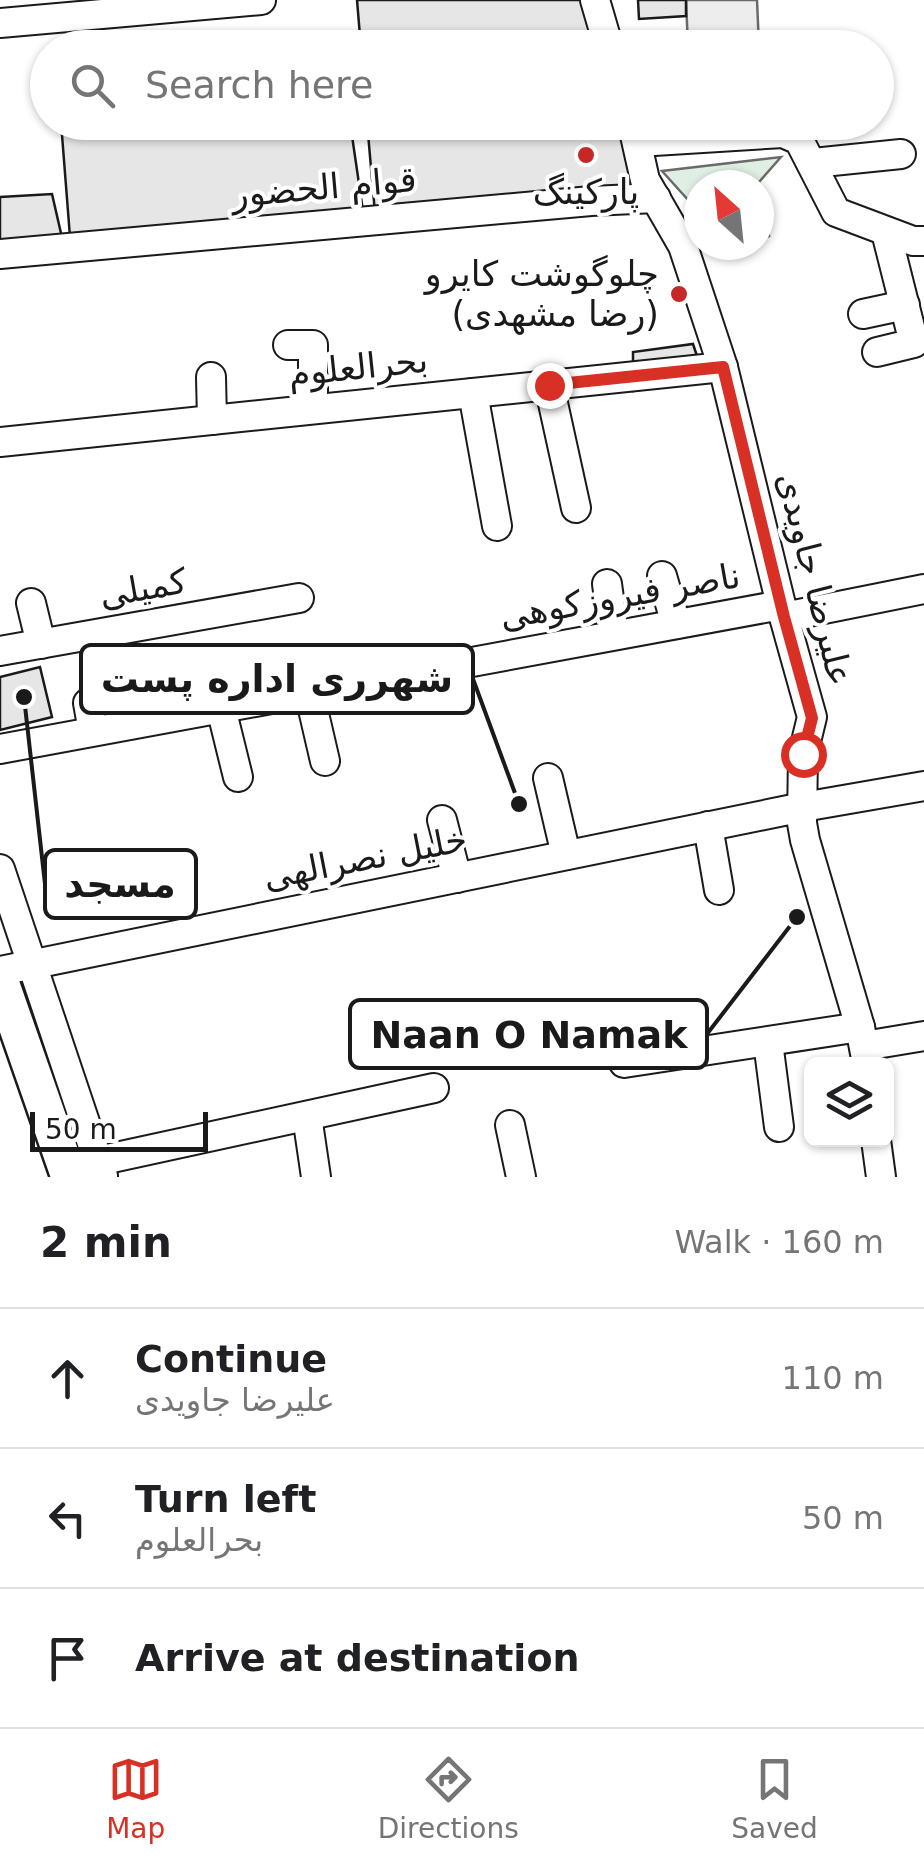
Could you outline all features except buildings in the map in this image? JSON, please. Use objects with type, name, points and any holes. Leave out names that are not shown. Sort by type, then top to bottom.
[{"type":"main road","points":[[16,972],[84,1171]]},
{"type":"street","points":[[0,23],[260,0]]},
{"type":"street","points":[[595,0],[604,30]]},
{"type":"street","name":"علیرضا جاویدی","points":[[637,140],[646,180],[683,246],[723,367],[812,718],[803,754],[804,840],[864,1046]]},
{"type":"street","points":[[799,140],[836,212],[924,242]]},
{"type":"street","points":[[812,164],[901,154]]},
{"type":"street","name":"قوام الحضور","points":[[0,254],[656,198]]},
{"type":"street","points":[[877,352],[914,343],[886,232]]},
{"type":"street","points":[[864,314],[905,305]]},
{"type":"street","points":[[288,345],[314,345],[312,410]]},
{"type":"street","name":"بحرالعلوم","points":[[0,442],[723,367]]},
{"type":"street","points":[[211,377],[212,420]]},
{"type":"street","points":[[549,385],[576,508]]},
{"type":"street","points":[[473,393],[497,526]]},
{"type":"street","points":[[662,576],[676,624]]},
{"type":"street","points":[[607,584],[614,636]]},
{"type":"street","name":"ناصر فیروزکوهی","points":[[0,749],[676,624],[924,589]]},
{"type":"street","name":"کمیلی","points":[[0,652],[299,598]]},
{"type":"street","points":[[31,603],[40,644]]},
{"type":"street","points":[[308,692],[325,761]]},
{"type":"street","points":[[88,702],[93,732]]},
{"type":"street","points":[[220,708],[238,776]]},
{"type":"street","points":[[548,778],[566,855]]},
{"type":"street","name":"خلیل نصرالهی","points":[[0,970],[16,972],[566,855],[924,786]]},
{"type":"street","points":[[442,820],[458,878]]},
{"type":"street","points":[[708,826],[719,890]]},
{"type":"street","points":[[0,869],[16,972]]},
{"type":"street","points":[[624,1063],[768,1042],[864,1046],[924,1036]]},
{"type":"street","points":[[768,1042],[779,1127]]},
{"type":"street","points":[[84,1171],[434,1088]]},
{"type":"street","points":[[307,1116],[316,1177]]},
{"type":"street","points":[[510,1124],[521,1177]]},
{"type":"street","points":[[877,1147],[881,1177]]},
{"type":"green space","points":[[781,157],[770,170],[684,170],[684,195],[662,171]]},
{"type":"shaded area","points":[[686,0],[757,0],[758,30],[687,30]]},
{"type":"place","name":"پارکینگ","points":[[586,155]]},
{"type":"place","name":"چلوگوشت کایرو (رضا مشهدی)","points":[[679,294]]},
{"type":"place","name":"مسجد","points":[[24,697]]},
{"type":"place","name":"شهرری اداره پست","points":[[519,804]]},
{"type":"place","name":"Naan O Namak","points":[[797,917]]},
{"type":"route","points":[[549,385],[723,367],[812,718],[803,754]]}]
